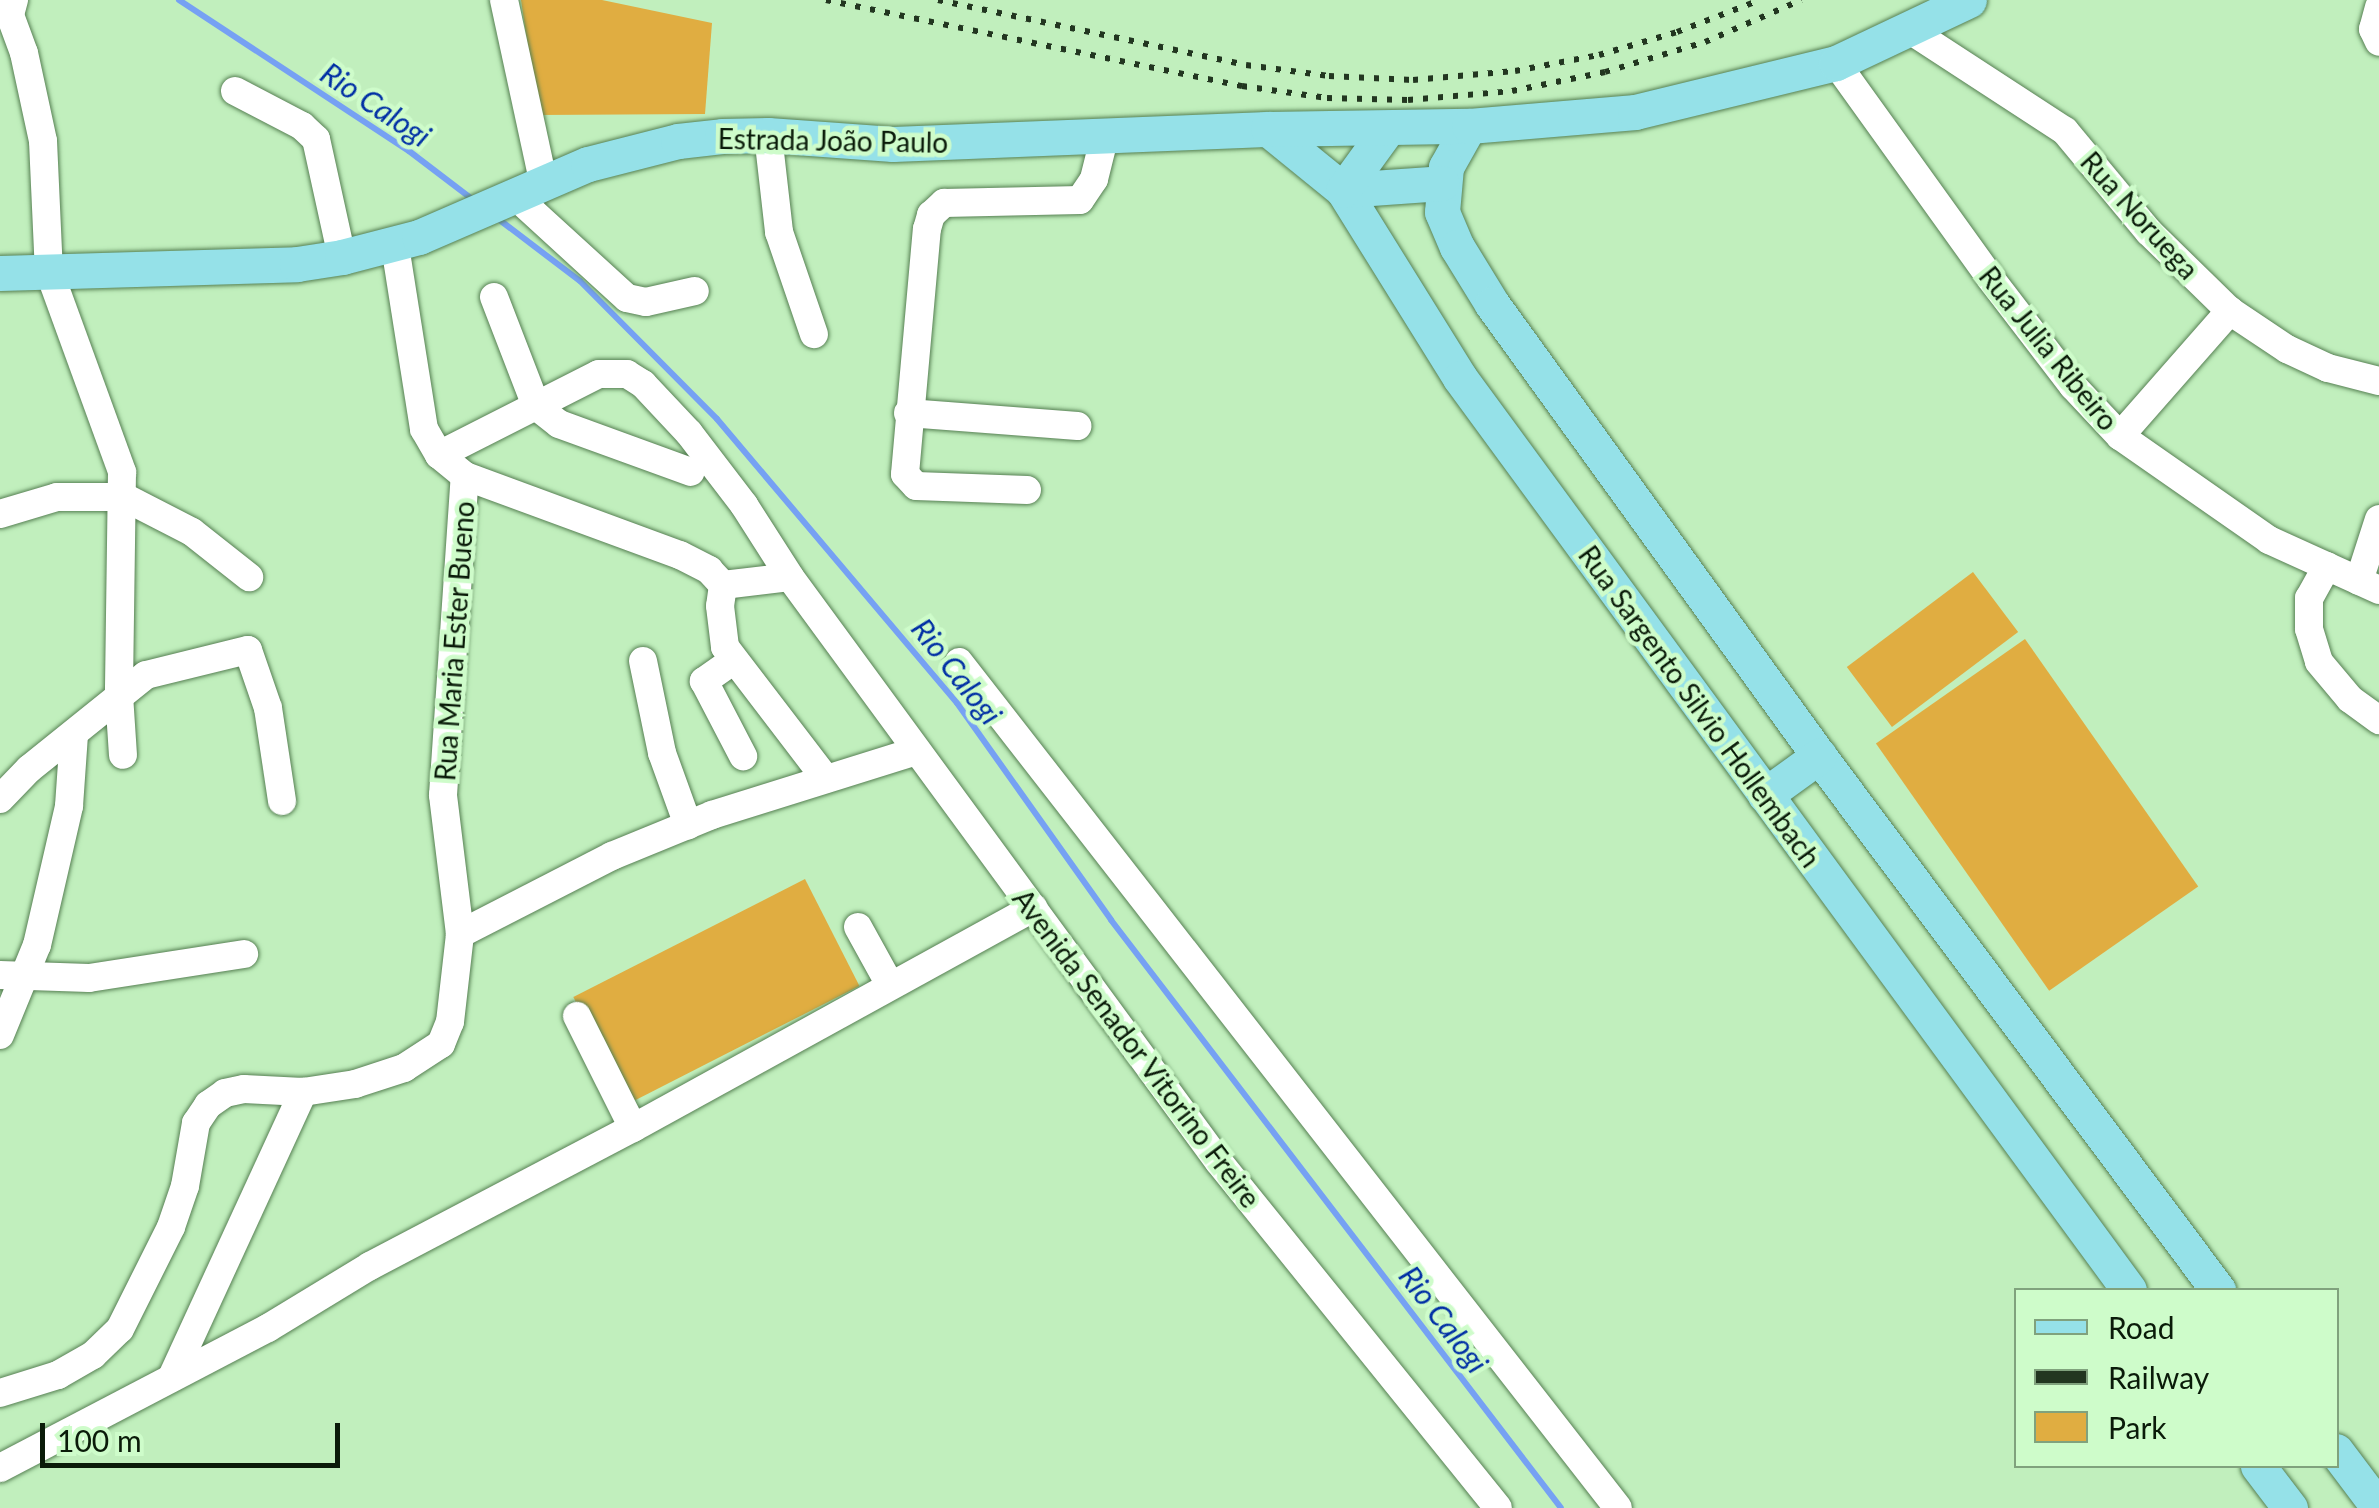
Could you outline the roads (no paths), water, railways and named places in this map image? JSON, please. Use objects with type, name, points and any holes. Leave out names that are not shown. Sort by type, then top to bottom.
[{"type":"main road","name":"Estrada João Paulo","points":[[0,272],[297,264],[342,257],[395,245],[506,198],[678,141],[768,134],[893,144],[1268,128],[1468,126],[1635,112],[1836,63],[1969,0]]},
{"type":"main road","points":[[1468,126],[1442,183],[1442,212],[1457,248],[1492,304],[1819,756],[2217,1288]]},
{"type":"main road","name":"Rua Sargento Silvio Hollembach","points":[[1268,128],[1343,190],[1460,378],[2128,1288]]},
{"type":"main road","points":[[1343,190],[1388,128]]},
{"type":"main road","points":[[1343,190],[1442,183]]},
{"type":"main road","points":[[1765,795],[1819,756]]},
{"type":"main road","points":[[2339,1455],[2379,1508]]},
{"type":"main road","points":[[2260,1468],[2290,1508]]},
{"type":"street","points":[[504,0],[506,198],[627,298],[646,302],[695,292]]},
{"type":"street","points":[[2379,7],[2373,29],[2379,42]]},
{"type":"street","points":[[8,8],[24,53],[43,141],[49,271],[122,472],[119,695],[123,755]]},
{"type":"street","name":"Rua Noruega","points":[[1910,30],[2065,131],[2149,232],[2230,311],[2286,348],[2328,368],[2379,381]]},
{"type":"street","name":"Rua Julia Ribeiro","points":[[1836,63],[1991,279],[2074,386],[2120,436],[2268,540],[2369,586]]},
{"type":"street","points":[[235,91],[302,126],[316,139],[342,257]]},
{"type":"street","points":[[768,134],[779,232],[814,334]]},
{"type":"street","points":[[1027,490],[916,486],[909,482],[904,466],[908,413],[930,216],[944,203],[1080,200],[1094,179],[1105,135]]},
{"type":"street","name":"Rua Maria Ester Bueno","points":[[0,1393],[58,1375],[94,1356],[120,1329],[171,1227],[184,1186],[196,1123],[208,1105],[226,1092],[244,1088],[302,1092],[355,1084],[404,1068],[442,1044],[455,994],[460,934],[442,795],[465,476],[439,455],[418,407],[395,245]]},
{"type":"street","points":[[494,297],[536,406],[559,424],[691,472]]},
{"type":"street","points":[[2120,436],[2230,311]]},
{"type":"street","name":"Avenida Senador Vitorino Freire","points":[[536,406],[599,374],[615,372],[643,384],[689,433],[916,751],[1219,1162],[1498,1508]]},
{"type":"street","points":[[439,455],[536,406]]},
{"type":"street","points":[[908,413],[1078,426]]},
{"type":"street","points":[[465,476],[680,554],[709,570],[723,585]]},
{"type":"street","points":[[0,514],[56,498],[124,497],[192,532],[249,577]]},
{"type":"street","points":[[2369,586],[2379,519]]},
{"type":"street","points":[[2327,566],[2309,598],[2309,629],[2319,662],[2350,699],[2379,720]]},
{"type":"street","points":[[723,585],[790,577]]},
{"type":"street","points":[[723,585],[723,633],[734,660],[826,779]]},
{"type":"street","points":[[0,798],[146,675],[248,650],[268,708],[282,801]]},
{"type":"street","points":[[734,660],[704,681],[743,756]]},
{"type":"street","points":[[643,661],[662,753],[688,825]]},
{"type":"street","points":[[959,662],[1618,1508]]},
{"type":"street","points":[[0,1035],[13,975],[38,945],[69,806],[74,734]]},
{"type":"street","points":[[460,934],[612,856],[688,825],[916,751]]},
{"type":"street","points":[[0,1468],[268,1328],[370,1266],[633,1128],[1034,908]]},
{"type":"street","points":[[858,927],[890,984]]},
{"type":"street","points":[[13,975],[89,978],[244,954]]},
{"type":"street","points":[[577,1016],[633,1128]]},
{"type":"street","points":[[172,1377],[302,1092]]},
{"type":"waterway","name":"Rio Calogi","points":[[179,0],[409,151],[476,202]]},
{"type":"waterway","name":"Rio Calogi","points":[[497,218],[580,281],[717,419],[957,703],[1111,920],[1561,1508]]},
{"type":"railway","points":[[826,0],[1242,86],[1327,98],[1408,100],[1512,91],[1605,72],[1705,42],[1801,0]]},
{"type":"railway","points":[[938,0],[1246,65],[1329,76],[1413,80],[1515,71],[1599,55],[1677,32],[1760,0]]}]
